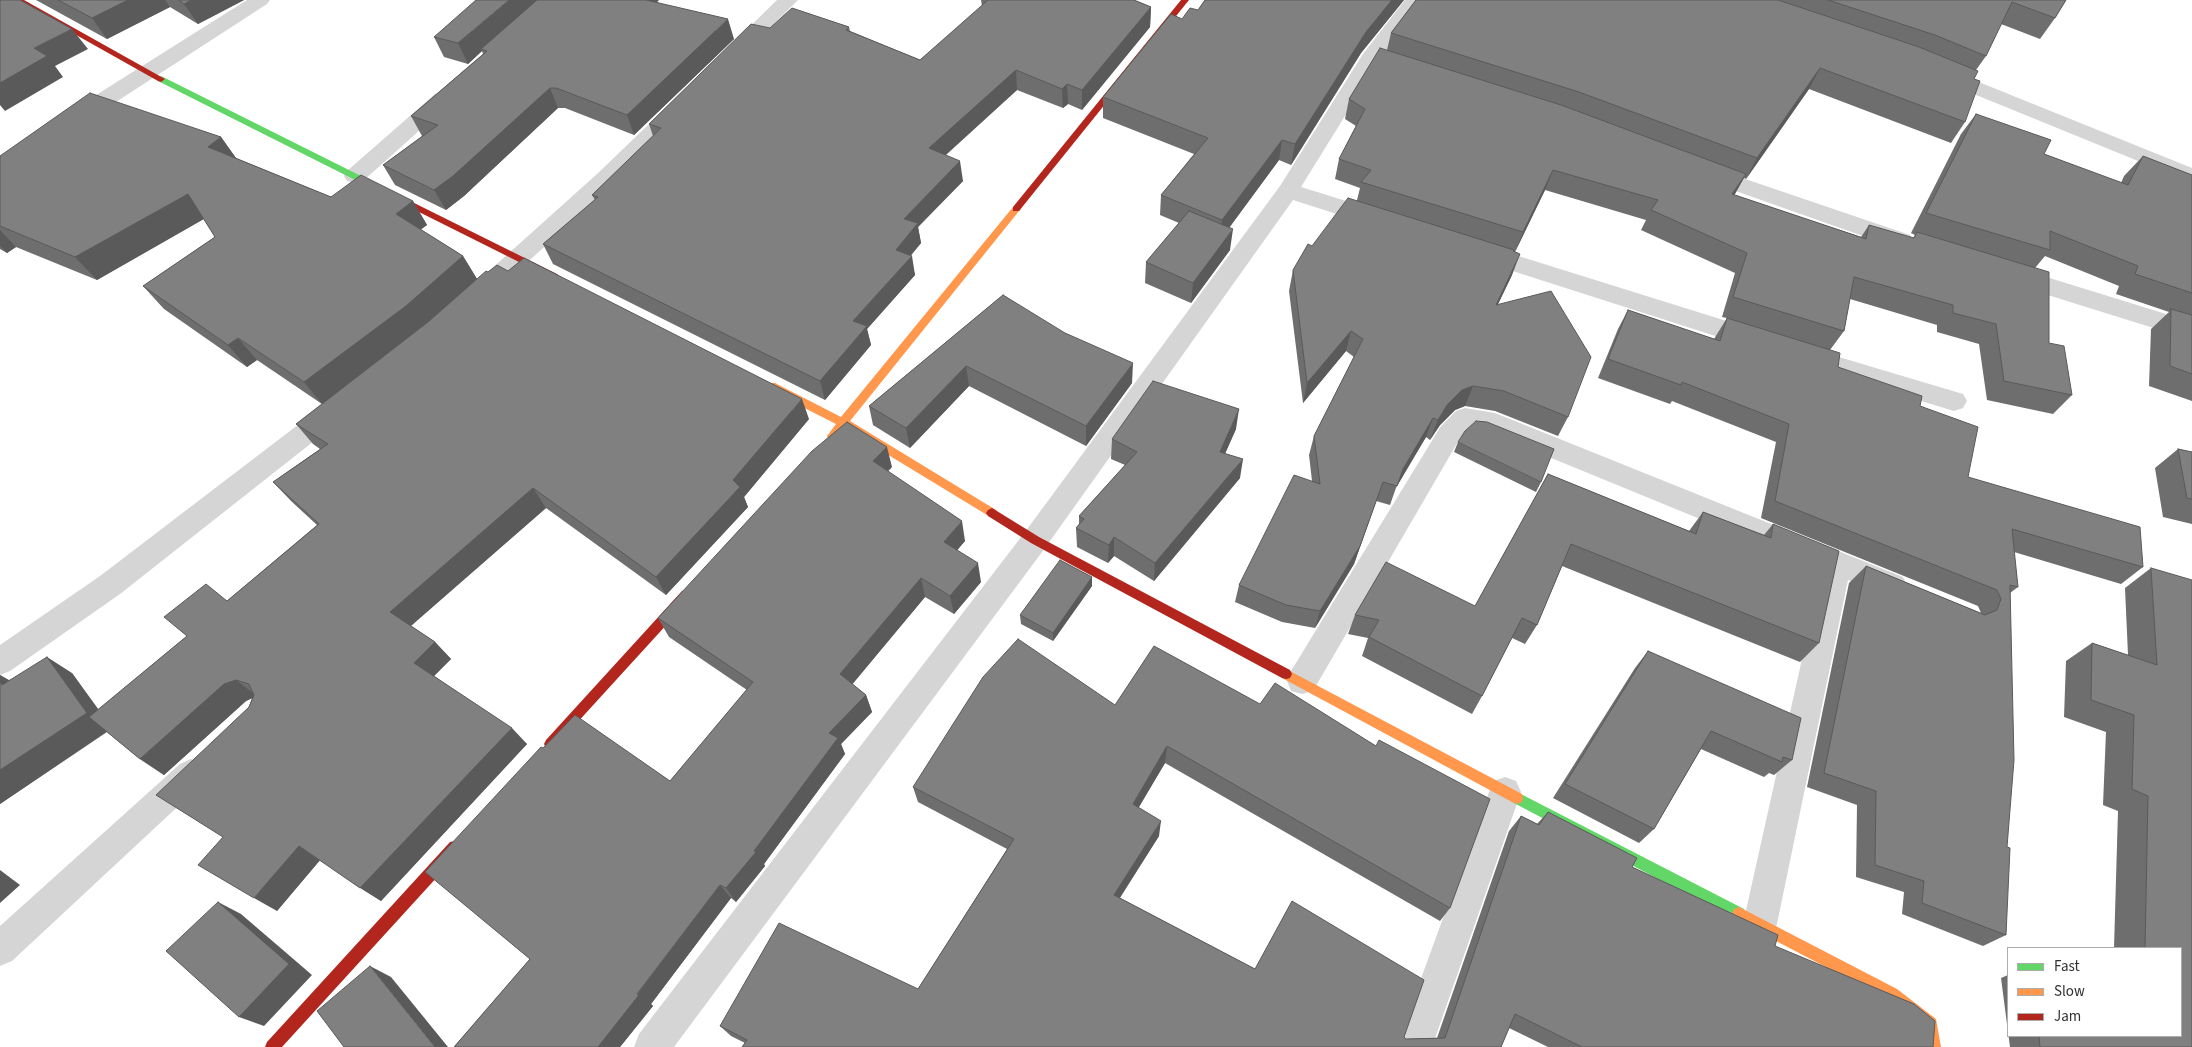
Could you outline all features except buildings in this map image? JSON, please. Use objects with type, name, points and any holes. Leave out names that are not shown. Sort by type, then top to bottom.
[{"type":"street","points":[[18,0],[148,72],[562,280]]},
{"type":"street","points":[[58,130],[260,0]]},
{"type":"street","points":[[718,69],[788,0]]},
{"type":"street","points":[[824,445],[844,423],[1185,0]]},
{"type":"street","points":[[652,1047],[1035,540],[1288,191],[1379,61],[1415,0]]},
{"type":"street","points":[[1923,66],[2192,176]]},
{"type":"street","points":[[355,176],[459,85]]},
{"type":"street","points":[[460,310],[605,179],[696,90]]},
{"type":"street","points":[[1687,166],[1724,181],[1918,246]]},
{"type":"street","points":[[1288,191],[1401,227]]},
{"type":"street","points":[[1458,245],[1954,401]]},
{"type":"street","points":[[1993,269],[2192,331]]},
{"type":"street","points":[[765,383],[844,423],[1035,540],[1302,681],[1505,792],[1892,994],[1931,1024],[1934,1047]]},
{"type":"street","points":[[0,662],[110,585],[353,397]]},
{"type":"street","points":[[1302,681],[1450,433],[1465,418],[1486,420],[1920,597]]},
{"type":"street","points":[[1760,924],[1837,564]]},
{"type":"street","points":[[541,753],[696,584]]},
{"type":"street","points":[[0,949],[209,758]]},
{"type":"street","points":[[1414,1047],[1505,792]]},
{"type":"street","points":[[272,1047],[460,841]]},
{"type":"traffic: fast","points":[[161,79],[388,193]]},
{"type":"traffic: fast","points":[[1517,798],[1739,914]]},
{"type":"traffic: slow","points":[[832,436],[1016,209]]},
{"type":"traffic: slow","points":[[771,386],[844,423],[992,513]]},
{"type":"traffic: slow","points":[[1286,674],[1517,798]]},
{"type":"traffic: slow","points":[[1739,914],[1892,994],[1931,1024],[1934,1047]]},
{"type":"traffic: jam","points":[[18,0],[161,79]]},
{"type":"traffic: jam","points":[[1016,209],[1185,0]]},
{"type":"traffic: jam","points":[[388,193],[554,276]]},
{"type":"traffic: jam","points":[[992,513],[1035,540],[1286,674]]},
{"type":"traffic: jam","points":[[550,744],[686,595]]},
{"type":"traffic: jam","points":[[272,1047],[455,847]]}]
